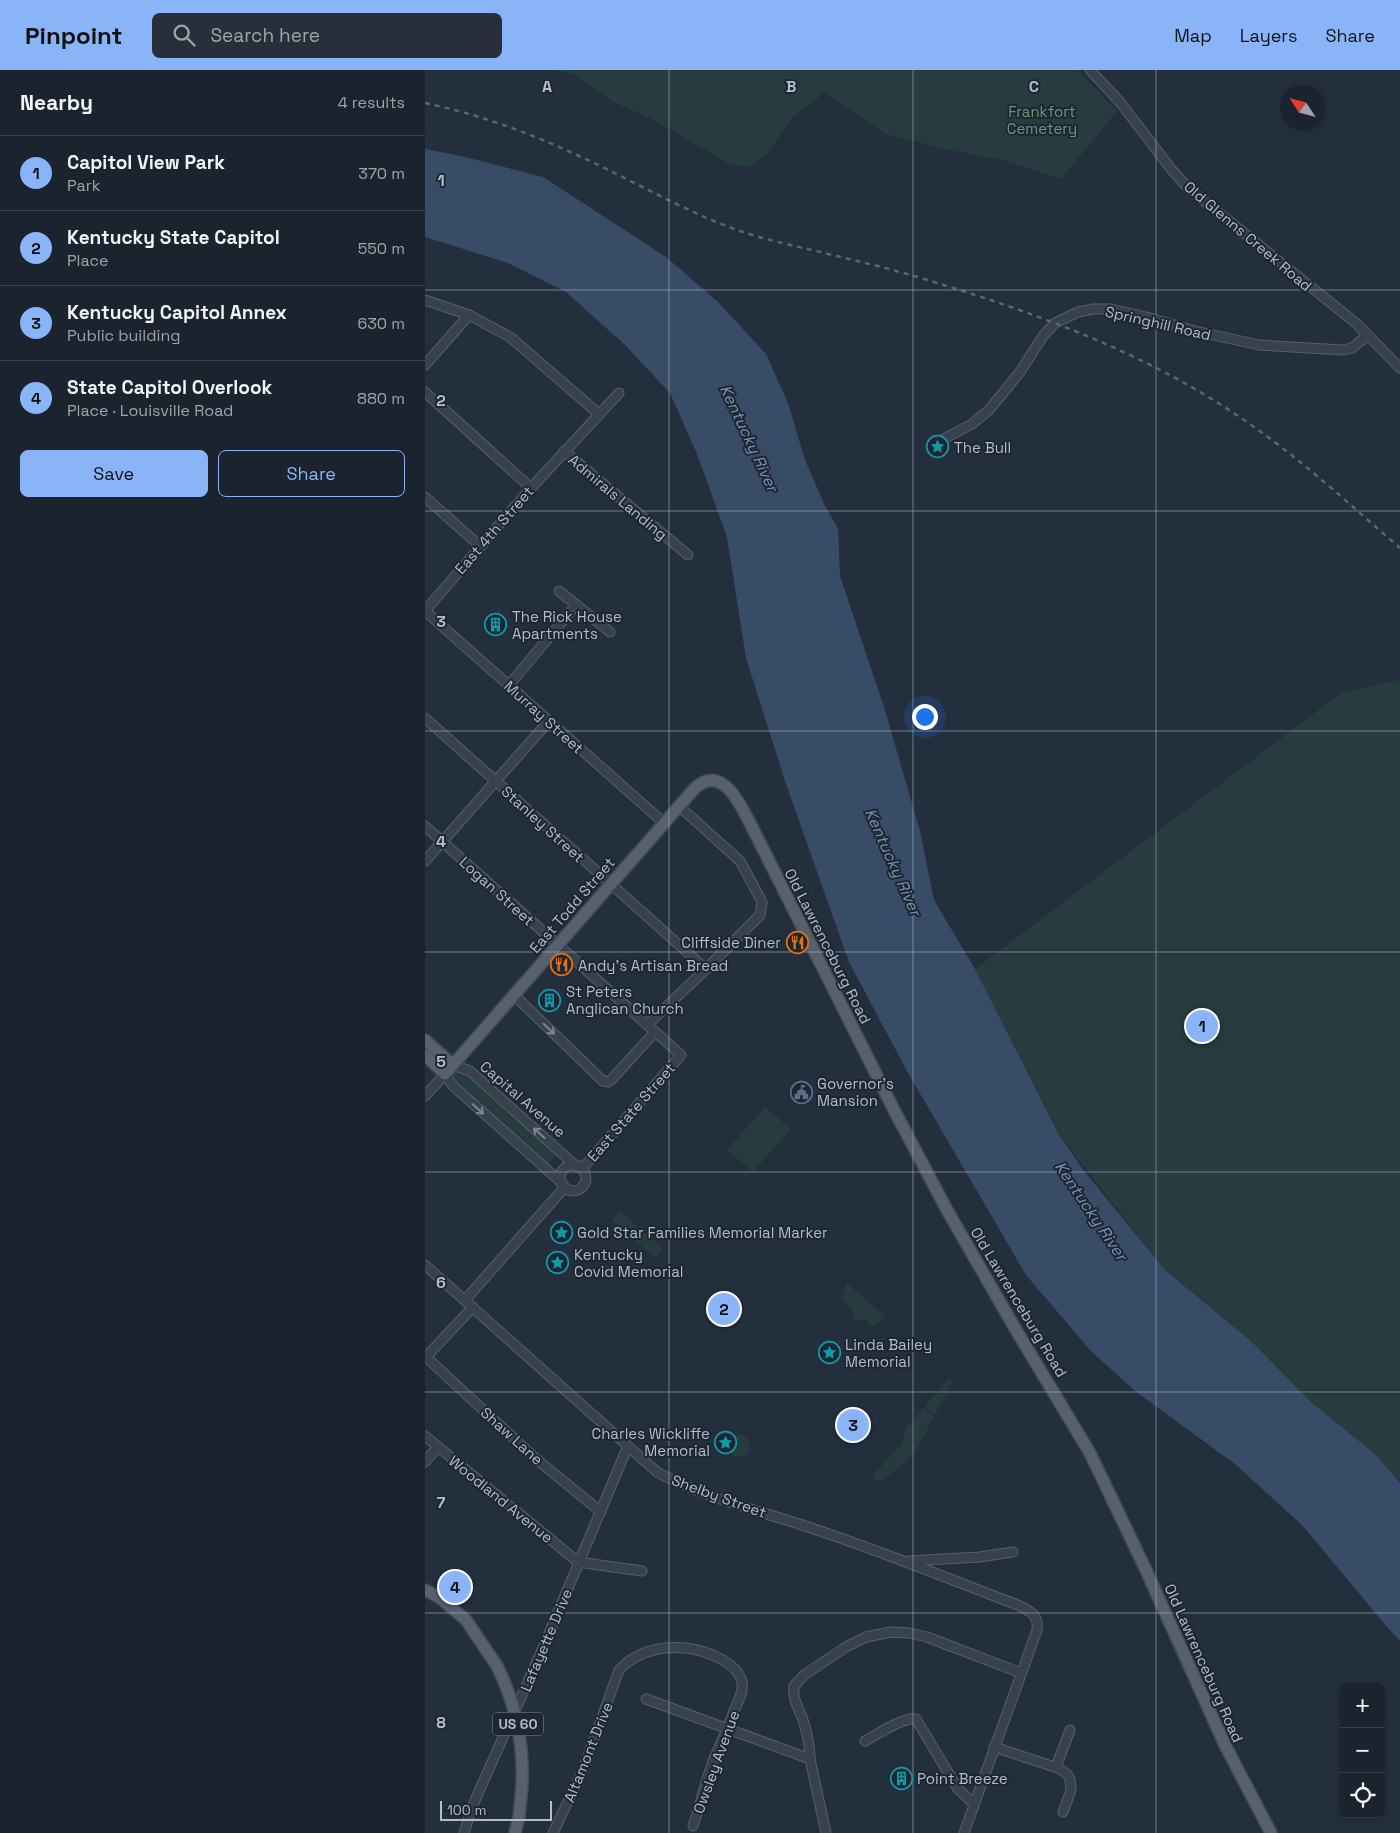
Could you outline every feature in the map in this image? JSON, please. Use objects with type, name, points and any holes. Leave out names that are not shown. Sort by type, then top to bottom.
[{"type":"main road","name":"East Todd Street","points":[[449,1069],[610,884],[702,782],[709,779],[715,780],[723,784],[730,792]]},
{"type":"main road","name":"Old Lawrenceburg Road","points":[[730,792],[736,798],[752,827],[893,1108],[947,1210],[1090,1453],[1145,1568],[1221,1738],[1271,1833]]},
{"type":"main road","name":"Capital Avenue","points":[[425,1040],[449,1069]]},
{"type":"main road","name":"Capital Avenue","points":[[425,1055],[449,1069]]},
{"type":"main road","name":"US 60","points":[[425,1590],[439,1597],[466,1620],[497,1666],[513,1704],[519,1726],[522,1753],[522,1786],[519,1817],[515,1833]]},
{"type":"street","name":"Old Glenns Creek Road","points":[[1090,70],[1119,101],[1188,188],[1368,335],[1400,368]]},
{"type":"street","points":[[425,300],[469,315],[510,337],[599,414]]},
{"type":"street","name":"Springhill Road","points":[[939,442],[972,424],[989,410],[1020,372],[1043,336],[1055,323],[1078,312],[1093,309],[1111,309],[1195,331],[1259,344],[1343,350],[1352,348],[1368,335]]},
{"type":"street","points":[[425,365],[469,315]]},
{"type":"street","points":[[425,392],[531,488]]},
{"type":"street","name":"Admirals Landing","points":[[619,394],[564,451],[688,555]]},
{"type":"street","name":"East 4th Street","points":[[425,611],[564,451]]},
{"type":"street","points":[[425,497],[480,546]]},
{"type":"street","points":[[559,591],[610,632]]},
{"type":"street","points":[[509,685],[576,605]]},
{"type":"street","name":"Murray Street","points":[[425,611],[664,823]]},
{"type":"street","name":"Stanley Street","points":[[425,718],[706,969]]},
{"type":"street","points":[[425,861],[549,721]]},
{"type":"street","points":[[647,1024],[760,915],[762,902],[740,861],[679,806]]},
{"type":"street","name":"Logan Street","points":[[425,826],[681,1055]]},
{"type":"street","points":[[515,995],[603,1081],[609,1082],[655,1032]]},
{"type":"street","name":"East State Street","points":[[579,1167],[681,1055]]},
{"type":"street","points":[[425,1096],[449,1069]]},
{"type":"street","name":"Capital Avenue","points":[[563,1185],[453,1086],[449,1069],[470,1071],[579,1167]]},
{"type":"street","points":[[465,1300],[558,1195],[563,1185],[561,1176],[565,1169],[579,1167],[586,1177],[582,1188],[572,1191],[563,1185]]},
{"type":"street","name":"Shelby Street","points":[[425,1265],[657,1472],[669,1479],[907,1562],[1020,1606],[1034,1614],[1038,1624],[1021,1673]]},
{"type":"street","points":[[425,1357],[473,1307]]},
{"type":"street","name":"Shaw Lane","points":[[425,1357],[535,1458],[601,1512]]},
{"type":"street","name":"Woodland Avenue","points":[[425,1436],[578,1562]]},
{"type":"street","name":"Lafayette Drive","points":[[464,1833],[472,1806],[521,1698],[628,1446]]},
{"type":"street","points":[[425,1462],[438,1447]]},
{"type":"street","points":[[907,1562],[1013,1552]]},
{"type":"street","points":[[578,1562],[642,1571]]},
{"type":"street","points":[[826,1833],[810,1759],[810,1749],[803,1720],[793,1695],[793,1686],[804,1674],[846,1647],[866,1637],[891,1632],[918,1634],[1021,1673],[964,1833]]},
{"type":"street","name":"Owsley Avenue","points":[[619,1670],[637,1656],[655,1649],[676,1647],[698,1650],[719,1659],[736,1671],[743,1685],[712,1765],[693,1826]]},
{"type":"street","name":"Altamont Drive","points":[[553,1833],[583,1770],[619,1670]]},
{"type":"street","points":[[646,1699],[810,1759]]},
{"type":"street","points":[[865,1741],[911,1718],[915,1719],[958,1789],[974,1804]]},
{"type":"street","points":[[1056,1767],[1070,1730]]},
{"type":"street","points":[[994,1747],[1056,1767],[1067,1774],[1071,1790],[1063,1812]]},
{"type":"green space","name":"Frankfort Cemetery","points":[[554,70],[1077,70],[1117,111],[1061,179],[1006,161],[885,134],[825,92],[792,118],[767,154],[749,167],[731,165],[652,119],[613,102],[574,74]]},
{"type":"green space","points":[[1400,680],[1400,1483],[1375,1454],[1311,1402],[1252,1342],[1165,1270],[1059,1135],[975,969],[1341,693]]},
{"type":"green space","points":[[457,1070],[464,1070],[558,1153],[547,1166],[455,1084],[453,1075]]},
{"type":"green space","points":[[765,1107],[791,1129],[753,1172],[727,1150]]},
{"type":"green space","points":[[620,1211],[663,1249],[655,1258],[612,1220]]},
{"type":"green space","points":[[847,1283],[885,1317],[873,1327],[866,1320],[857,1321],[853,1317],[852,1309],[840,1299]]},
{"type":"green space","points":[[949,1379],[952,1382],[935,1415],[925,1406]]},
{"type":"green space","points":[[924,1408],[934,1417],[915,1452],[902,1465],[879,1482],[872,1476],[901,1445],[906,1427]]},
{"type":"green space","points":[[735,1435],[743,1435],[750,1442],[750,1450],[743,1457],[735,1457],[728,1450],[728,1442]]},
{"type":"water","name":"Kentucky River","points":[[425,149],[461,156],[543,177],[666,257],[718,302],[766,354],[788,403],[805,460],[825,506],[838,529],[840,576],[884,707],[920,831],[934,900],[975,969],[1059,1135],[1084,1171],[1165,1270],[1252,1342],[1311,1402],[1375,1454],[1400,1483],[1400,1641],[1302,1525],[1235,1464],[1135,1391],[1090,1350],[1026,1275],[908,1073],[849,962],[785,781],[746,658],[727,537],[697,454],[670,393],[624,344],[566,292],[508,263],[425,237]]},
{"type":"railway","points":[[425,103],[445,107],[503,125],[542,140],[737,230],[777,242],[922,278],[1017,309],[1134,357],[1209,397],[1265,435],[1324,482],[1400,548]]},
{"type":"place","name":"The Bull","points":[[938,447]]},
{"type":"place","name":"The Rick House Apartments","points":[[496,625]]},
{"type":"place","name":"Cliffside Diner","points":[[797,942]]},
{"type":"place","name":"Andy's Artisan Bread","points":[[562,965]]},
{"type":"place","name":"St Peters Anglican Church","points":[[550,1000]]},
{"type":"place","name":"Capitol View Park","points":[[1202,1026]]},
{"type":"place","name":"Governor's Mansion","points":[[801,1092]]},
{"type":"place","name":"Gold Star Families Memorial Marker","points":[[561,1232]]},
{"type":"place","name":"Kentucky Covid Memorial","points":[[558,1263]]},
{"type":"place","name":"Kentucky State Capitol","points":[[724,1309]]},
{"type":"place","name":"Linda Bailey Memorial","points":[[829,1353]]},
{"type":"place","name":"Kentucky Capitol Annex","points":[[853,1425]]},
{"type":"place","name":"Charles Wickliffe Memorial","points":[[726,1442]]},
{"type":"place","name":"State Capitol Overlook","points":[[455,1587]]},
{"type":"place","name":"Point Breeze","points":[[901,1778]]}]
